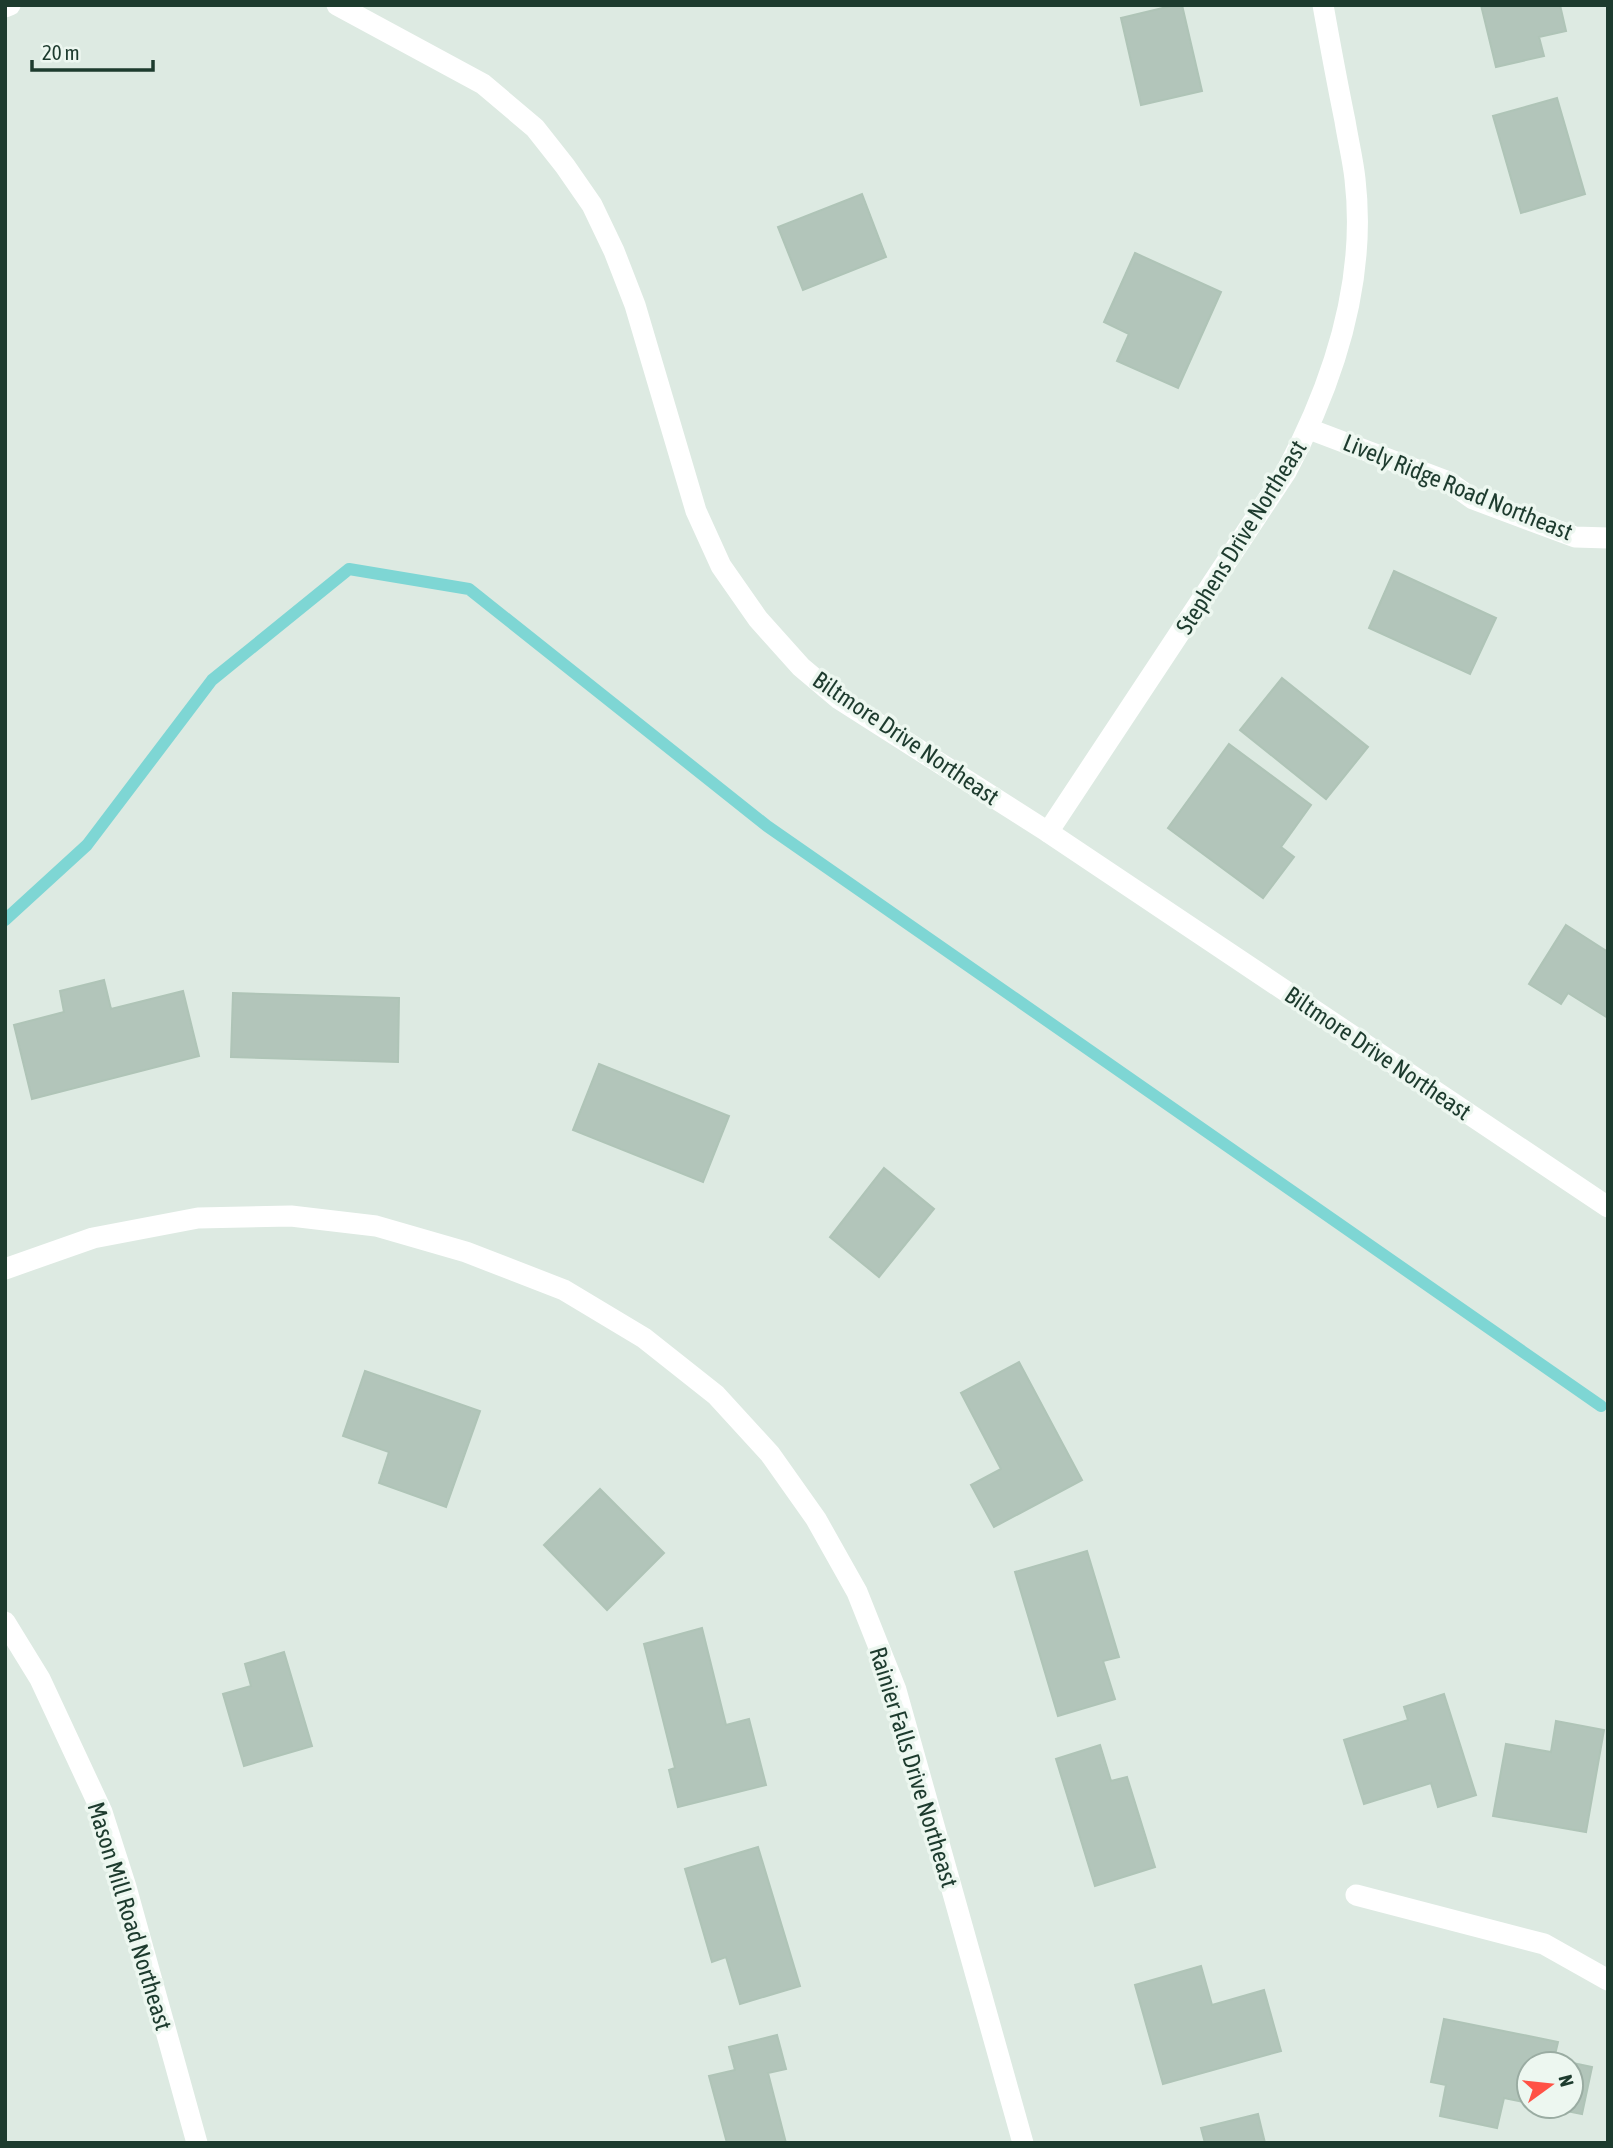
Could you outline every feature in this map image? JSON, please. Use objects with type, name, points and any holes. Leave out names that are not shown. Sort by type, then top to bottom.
[{"type":"street","points":[[5,7],[10,5]]},
{"type":"street","name":"Biltmore Drive Northeast","points":[[337,5],[483,85],[535,128],[585,196],[614,251],[635,305],[696,511],[721,566],[758,620],[801,667],[839,699],[1048,832],[1608,1208]]},
{"type":"street","name":"Stephens Drive Northeast","points":[[1048,832],[1286,472],[1309,429],[1325,389],[1352,298],[1358,229],[1355,179],[1323,5]]},
{"type":"street","name":"Lively Ridge Road Northeast","points":[[1309,429],[1449,482],[1473,499],[1575,537],[1608,538]]},
{"type":"street","name":"Rainier Falls Drive Northeast","points":[[5,1269],[93,1238],[198,1218],[291,1216],[376,1226],[466,1252],[564,1290],[644,1338],[716,1395],[770,1454],[816,1519],[862,1605],[896,1690],[1023,2143]]},
{"type":"street","name":"Mason Mill Road Northeast","points":[[5,1622],[40,1679],[102,1812],[126,1886],[197,2143]]},
{"type":"street","points":[[1356,1895],[1544,1944],[1608,1980]]},
{"type":"building","points":[[1182,5],[1202,91],[1141,105],[1121,18]]},
{"type":"building","points":[[1481,5],[1560,5],[1566,31],[1539,37],[1544,56],[1496,67]]},
{"type":"building","points":[[1557,98],[1585,194],[1521,213],[1493,116]]},
{"type":"building","points":[[862,194],[886,257],[803,290],[778,227]]},
{"type":"building","points":[[1135,253],[1221,292],[1178,388],[1117,361],[1129,334],[1104,322]]},
{"type":"building","points":[[1394,571],[1496,618],[1470,674],[1369,628]]},
{"type":"building","points":[[1282,678],[1368,747],[1326,799],[1240,730]]},
{"type":"building","points":[[1229,744],[1311,805],[1281,847],[1294,857],[1263,898],[1168,828]]},
{"type":"building","points":[[1566,925],[1608,952],[1608,1018],[1568,993],[1561,1004],[1529,984]]},
{"type":"building","points":[[104,980],[111,1009],[183,991],[199,1056],[32,1099],[14,1025],[64,1012],[60,991]]},
{"type":"building","points":[[233,993],[399,998],[398,1062],[231,1057]]},
{"type":"building","points":[[599,1064],[729,1116],[703,1182],[573,1130]]},
{"type":"building","points":[[884,1168],[934,1209],[879,1277],[830,1237]]},
{"type":"building","points":[[1019,1362],[1082,1480],[994,1527],[971,1485],[1001,1469],[961,1393]]},
{"type":"building","points":[[365,1371],[480,1411],[446,1507],[379,1483],[389,1452],[343,1436]]},
{"type":"building","points":[[600,1489],[664,1553],[607,1610],[544,1545]]},
{"type":"building","points":[[1087,1551],[1119,1657],[1103,1661],[1115,1699],[1058,1716],[1015,1572]]},
{"type":"building","points":[[702,1628],[726,1725],[749,1719],[766,1785],[678,1807],[669,1770],[675,1768],[644,1644]]},
{"type":"building","points":[[284,1652],[312,1746],[244,1766],[223,1694],[251,1686],[245,1664]]},
{"type":"building","points":[[1444,1694],[1476,1795],[1438,1807],[1431,1783],[1364,1804],[1344,1740],[1408,1720],[1404,1707]]},
{"type":"building","points":[[1556,1721],[1604,1730],[1586,1832],[1493,1816],[1506,1744],[1551,1752]]},
{"type":"building","points":[[1100,1745],[1111,1781],[1127,1777],[1155,1867],[1095,1886],[1056,1759]]},
{"type":"building","points":[[758,1847],[800,1986],[740,2004],[726,1957],[712,1962],[685,1869]]},
{"type":"building","points":[[1201,1966],[1212,2005],[1264,1990],[1281,2051],[1163,2084],[1135,1985]]},
{"type":"building","points":[[1444,2019],[1558,2042],[1556,2050],[1515,2050],[1515,2100],[1504,2098],[1497,2128],[1440,2116],[1446,2085],[1431,2082]]},
{"type":"building","points":[[777,2035],[786,2069],[768,2073],[786,2143],[727,2143],[709,2076],[735,2070],[729,2047]]},
{"type":"building","points":[[1585,2066],[1592,2067],[1585,2100]]},
{"type":"building","points":[[1258,2114],[1265,2143],[1205,2143],[1201,2128]]},
{"type":"waterway","points":[[5,920],[87,845],[212,680],[349,569],[469,589],[767,826],[1601,1406]]}]
